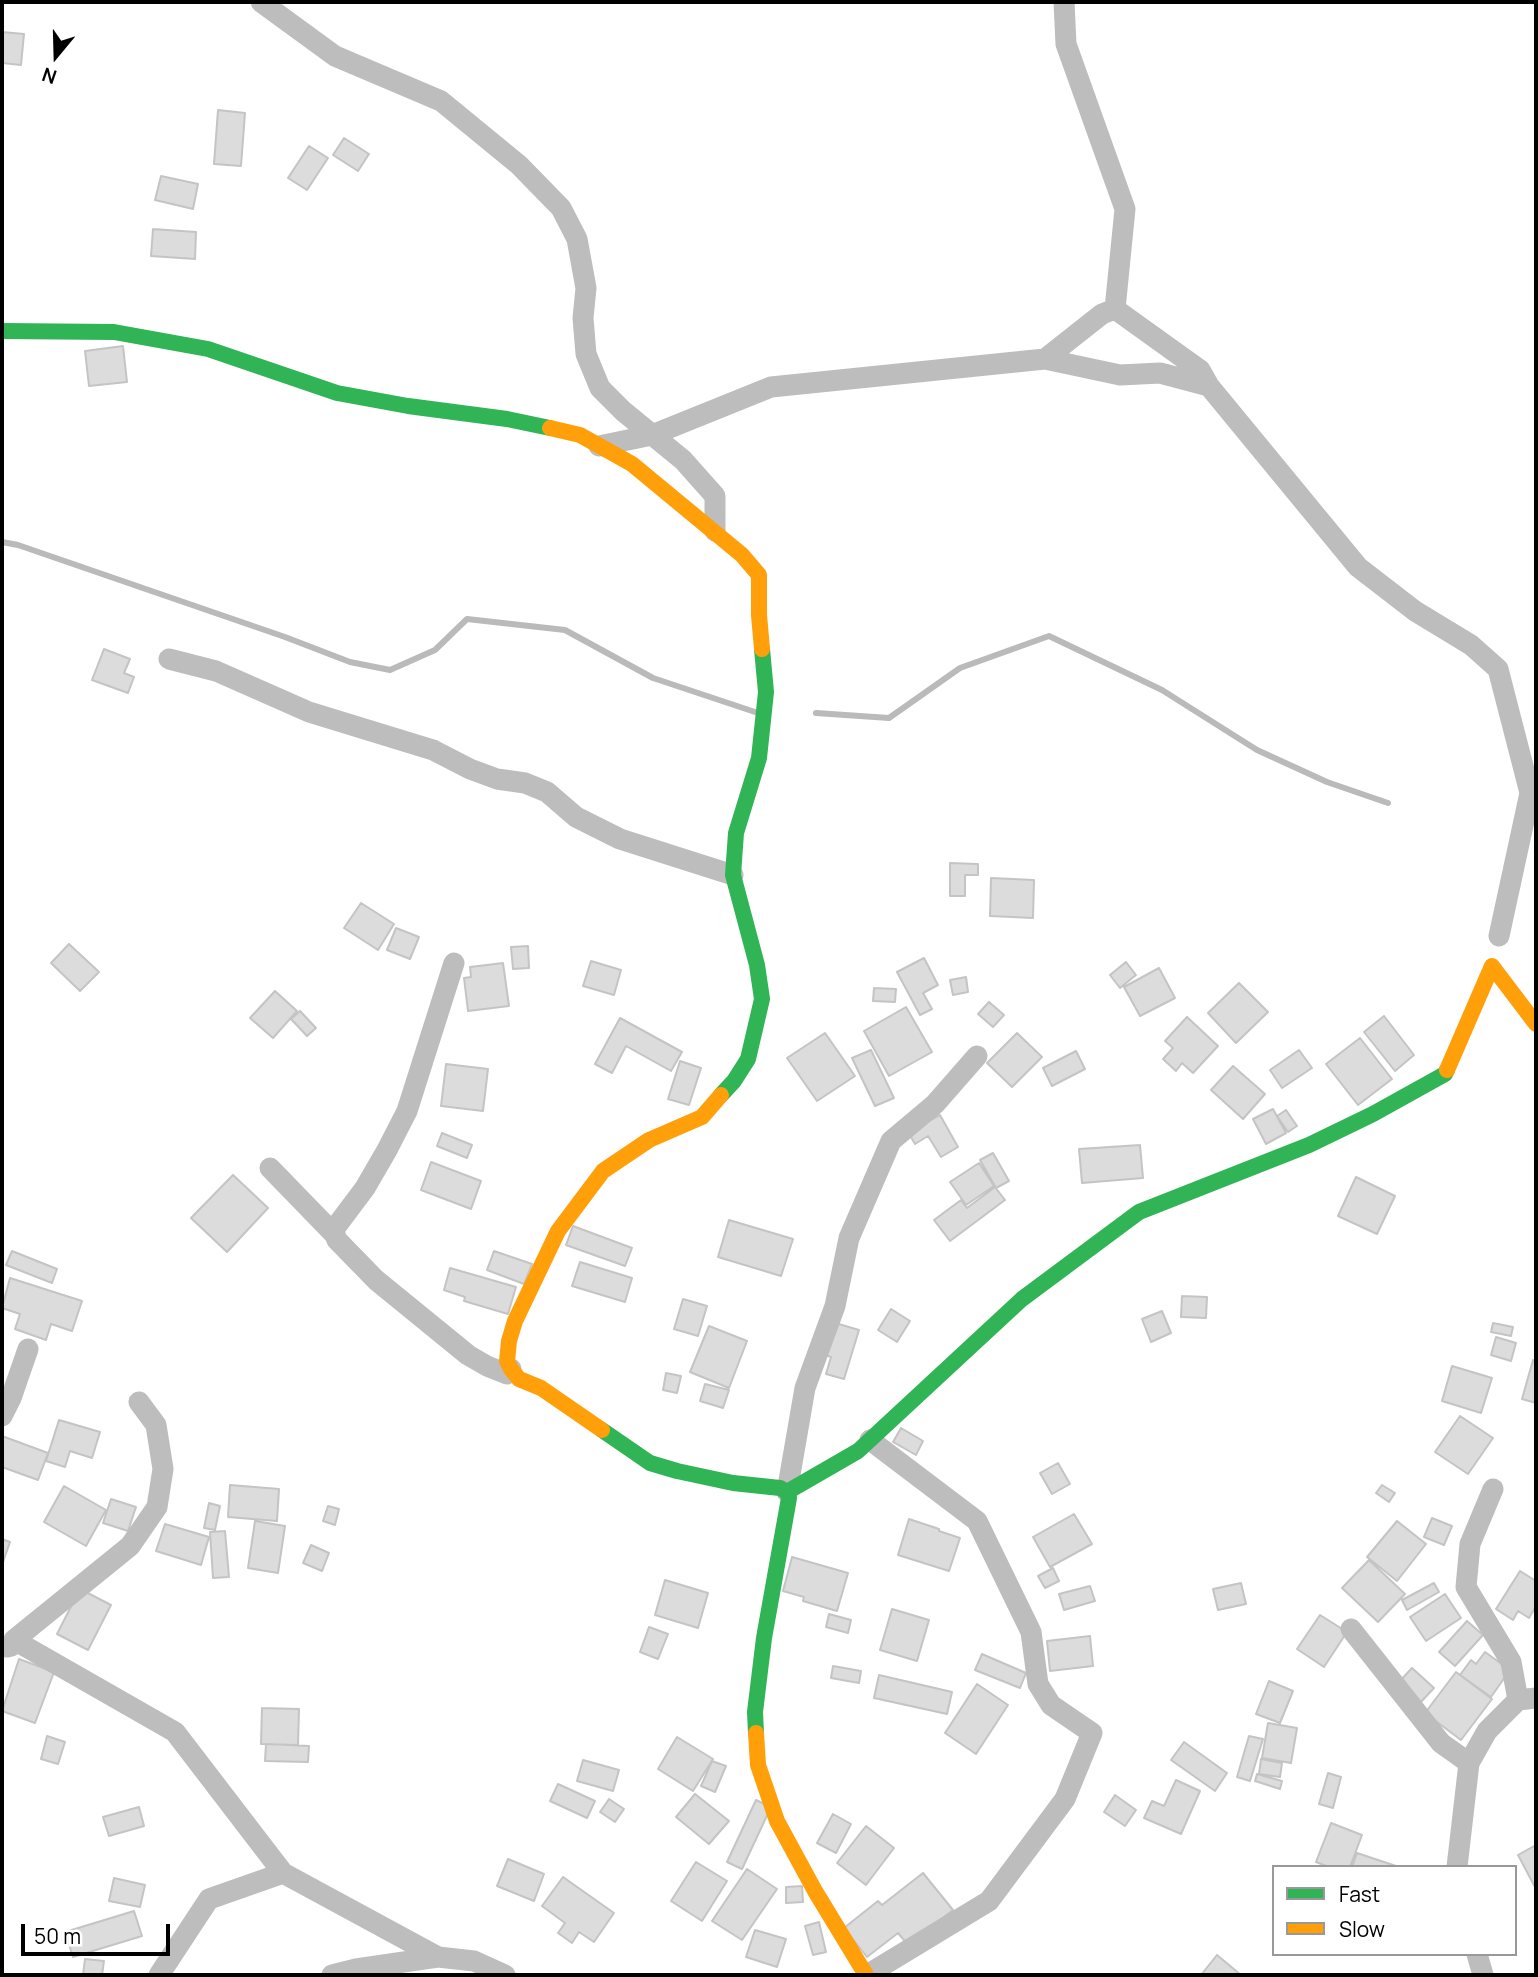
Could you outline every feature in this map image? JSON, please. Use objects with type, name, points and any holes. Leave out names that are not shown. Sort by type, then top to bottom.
[{"type":"street","points":[[261,2],[335,56],[441,101],[519,165],[561,208],[578,239],[586,288],[583,318],[586,354],[600,388],[623,411],[683,460],[715,496],[715,531]]},
{"type":"street","points":[[1064,2],[1066,44],[1125,209],[1115,309]]},
{"type":"street","points":[[1045,359],[1102,314],[1115,309]]},
{"type":"street","points":[[1115,309],[1200,370],[1209,386],[1358,567],[1415,611],[1471,645],[1498,669],[1530,793],[1499,936]]},
{"type":"street","points":[[2,331],[114,332],[208,349],[337,393],[408,406],[507,419],[580,435],[632,464],[743,555],[759,575],[759,615],[766,692],[760,758],[736,832],[733,875],[757,965],[762,999],[748,1059],[734,1081],[702,1117],[649,1140],[603,1171],[558,1231],[515,1321],[507,1361],[519,1379],[541,1388],[650,1463],[733,1483],[780,1488],[787,1492]]},
{"type":"street","points":[[599,446],[652,435],[771,387],[1045,359],[1120,376],[1160,373],[1209,386]]},
{"type":"street","points":[[169,659],[216,671],[309,712],[433,750],[497,779],[525,783],[547,792],[576,817],[621,839],[733,875]]},
{"type":"street","points":[[335,1235],[335,1228],[365,1188],[407,1111],[454,963]]},
{"type":"street","points":[[787,1492],[858,1451],[1023,1299],[1139,1212],[1309,1145],[1373,1114],[1445,1074],[1492,966],[1536,1024]]},
{"type":"street","points":[[870,1440],[977,1521],[1031,1632],[1038,1684],[1051,1706],[1092,1733],[1065,1799],[989,1901],[867,1975],[815,1891],[777,1821],[758,1765],[755,1712],[764,1638],[805,1388],[835,1306],[849,1238],[891,1141],[935,1104],[977,1056]]},
{"type":"street","points":[[270,1168],[376,1280],[486,1366],[508,1374],[511,1369]]},
{"type":"street","points":[[2,1416],[28,1349]]},
{"type":"street","points":[[139,1402],[156,1425],[163,1469],[157,1507],[130,1546],[8,1644],[175,1732],[283,1873],[438,1957]]},
{"type":"street","points":[[1457,1865],[1469,1763],[1487,1731],[1527,1699],[1511,1662],[1466,1587],[1470,1544],[1493,1489]]},
{"type":"street","points":[[1351,1629],[1441,1743],[1469,1763]]},
{"type":"street","points":[[159,1975],[209,1899],[283,1873]]},
{"type":"street","points":[[1478,1956],[1483,1975]]},
{"type":"street","points":[[332,1975],[438,1957],[474,1961],[505,1975]]},
{"type":"building","points":[[2,32],[24,34],[21,65],[2,63]]},
{"type":"building","points":[[218,110],[245,113],[241,166],[214,164]]},
{"type":"building","points":[[344,138],[369,154],[358,171],[333,155]]},
{"type":"building","points":[[309,146],[328,158],[307,190],[288,178]]},
{"type":"building","points":[[161,176],[198,184],[193,209],[155,200]]},
{"type":"building","points":[[153,229],[196,232],[195,259],[151,256]]},
{"type":"building","points":[[123,346],[127,382],[89,386],[85,351]]},
{"type":"building","points":[[104,649],[130,659],[124,673],[134,677],[128,693],[92,680]]},
{"type":"building","points":[[950,863],[978,864],[978,875],[965,875],[965,896],[950,896]]},
{"type":"building","points":[[991,878],[1034,880],[1033,918],[990,916]]},
{"type":"building","points":[[361,903],[394,924],[378,950],[344,928]]},
{"type":"building","points":[[396,928],[419,937],[410,959],[387,950]]},
{"type":"building","points":[[69,944],[99,972],[80,991],[51,963]]},
{"type":"building","points":[[528,946],[529,968],[513,969],[511,947]]},
{"type":"building","points":[[924,958],[938,985],[923,993],[932,1009],[920,1015],[897,972]]},
{"type":"building","points":[[591,961],[621,970],[614,995],[583,986]]},
{"type":"building","points":[[1126,962],[1136,975],[1120,988],[1110,975]]},
{"type":"building","points":[[503,963],[509,1006],[468,1011],[464,978],[471,977],[470,967]]},
{"type":"building","points":[[1159,968],[1175,998],[1140,1016],[1124,987]]},
{"type":"building","points":[[966,977],[968,992],[953,995],[950,980]]},
{"type":"building","points":[[1239,983],[1268,1012],[1236,1043],[1208,1013]]},
{"type":"building","points":[[874,988],[896,989],[895,1002],[873,1001]]},
{"type":"building","points":[[275,991],[297,1011],[273,1038],[250,1018]]},
{"type":"building","points":[[989,1002],[1004,1015],[993,1027],[978,1014]]},
{"type":"building","points":[[906,1007],[932,1052],[889,1076],[864,1031]]},
{"type":"building","points":[[300,1011],[316,1028],[307,1036],[291,1019]]},
{"type":"building","points":[[1384,1016],[1414,1055],[1395,1071],[1364,1032]]},
{"type":"building","points":[[1187,1017],[1218,1046],[1193,1073],[1182,1063],[1176,1071],[1163,1059],[1173,1048],[1165,1041]]},
{"type":"building","points":[[620,1018],[682,1052],[671,1071],[626,1046],[612,1073],[595,1064]]},
{"type":"building","points":[[825,1033],[855,1076],[817,1101],[787,1058]]},
{"type":"building","points":[[1017,1033],[1042,1057],[1012,1087],[987,1063]]},
{"type":"building","points":[[1360,1038],[1392,1079],[1358,1105],[1326,1064]]},
{"type":"building","points":[[871,1050],[894,1098],[875,1106],[852,1058]]},
{"type":"building","points":[[1299,1050],[1312,1068],[1282,1088],[1270,1070]]},
{"type":"building","points":[[1076,1051],[1085,1069],[1052,1086],[1043,1068]]},
{"type":"building","points":[[680,1061],[701,1068],[689,1105],[668,1099]]},
{"type":"building","points":[[446,1064],[488,1069],[483,1111],[441,1106]]},
{"type":"building","points":[[1233,1066],[1265,1094],[1243,1119],[1211,1090]]},
{"type":"building","points":[[1273,1109],[1286,1133],[1266,1144],[1253,1119]]},
{"type":"building","points":[[1286,1110],[1297,1126],[1288,1132],[1277,1116]]},
{"type":"building","points":[[940,1115],[958,1147],[941,1157],[928,1136],[915,1144],[908,1132]]},
{"type":"building","points":[[442,1133],[472,1145],[467,1158],[437,1146]]},
{"type":"building","points":[[1140,1145],[1143,1178],[1082,1183],[1079,1149]]},
{"type":"building","points":[[993,1153],[1009,1181],[996,1188],[980,1160]]},
{"type":"building","points":[[431,1162],[481,1181],[471,1209],[421,1190]]},
{"type":"building","points":[[979,1163],[994,1186],[966,1205],[950,1182]]},
{"type":"building","points":[[233,1175],[268,1208],[227,1252],[191,1218]]},
{"type":"building","points":[[1356,1177],[1395,1196],[1377,1234],[1338,1216]]},
{"type":"building","points":[[995,1187],[1005,1200],[950,1241],[934,1220],[961,1200],[967,1208]]},
{"type":"building","points":[[729,1220],[793,1239],[781,1276],[718,1257]]},
{"type":"building","points":[[573,1226],[632,1248],[625,1266],[566,1245]]},
{"type":"building","points":[[12,1251],[57,1269],[52,1283],[6,1265]]},
{"type":"building","points":[[494,1251],[532,1264],[524,1284],[487,1270]]},
{"type":"building","points":[[580,1262],[632,1278],[625,1302],[572,1286]]},
{"type":"building","points":[[450,1268],[516,1287],[508,1314],[464,1301],[465,1297],[444,1290]]},
{"type":"building","points":[[10,1278],[82,1301],[72,1331],[51,1324],[46,1340],[15,1329],[20,1314],[2,1308]]},
{"type":"building","points":[[1182,1296],[1207,1297],[1206,1318],[1181,1317]]},
{"type":"building","points":[[683,1299],[707,1306],[698,1336],[674,1329]]},
{"type":"building","points":[[891,1309],[910,1321],[897,1342],[878,1330]]},
{"type":"building","points":[[1162,1311],[1171,1333],[1151,1342],[1142,1319]]},
{"type":"building","points":[[832,1322],[859,1330],[844,1379],[826,1374],[831,1357],[822,1354]]},
{"type":"building","points":[[1493,1323],[1513,1327],[1511,1336],[1491,1332]]},
{"type":"building","points":[[709,1326],[747,1341],[729,1388],[690,1372]]},
{"type":"building","points":[[1496,1337],[1516,1343],[1511,1361],[1491,1355]]},
{"type":"building","points":[[1533,1360],[1536,1361],[1536,1403],[1522,1399]]},
{"type":"building","points":[[1452,1366],[1492,1378],[1481,1413],[1442,1401]]},
{"type":"building","points":[[666,1373],[681,1376],[677,1393],[663,1390]]},
{"type":"building","points":[[705,1384],[729,1390],[723,1408],[700,1401]]},
{"type":"building","points":[[1460,1416],[1493,1438],[1468,1474],[1435,1452]]},
{"type":"building","points":[[59,1420],[100,1432],[92,1458],[70,1451],[65,1467],[46,1461]]},
{"type":"building","points":[[901,1428],[923,1441],[916,1455],[893,1442]]},
{"type":"building","points":[[2,1436],[48,1453],[38,1480],[2,1467]]},
{"type":"building","points":[[1058,1463],[1070,1484],[1052,1494],[1040,1473]]},
{"type":"building","points":[[230,1485],[279,1489],[277,1521],[228,1517]]},
{"type":"building","points":[[1382,1485],[1395,1493],[1389,1502],[1376,1493]]},
{"type":"building","points":[[64,1486],[106,1510],[86,1546],[44,1522]]},
{"type":"building","points":[[111,1499],[136,1507],[128,1531],[103,1523]]},
{"type":"building","points":[[209,1503],[220,1506],[215,1530],[204,1528]]},
{"type":"building","points":[[328,1506],[339,1509],[335,1525],[323,1521]]},
{"type":"building","points":[[1074,1514],[1092,1544],[1050,1567],[1033,1537]]},
{"type":"building","points":[[1432,1518],[1452,1526],[1444,1545],[1424,1537]]},
{"type":"building","points":[[909,1519],[960,1538],[949,1571],[898,1555]]},
{"type":"building","points":[[255,1521],[285,1526],[278,1573],[248,1568]]},
{"type":"building","points":[[1397,1521],[1426,1544],[1397,1581],[1367,1557]]},
{"type":"building","points":[[165,1524],[209,1537],[201,1565],[156,1551]]},
{"type":"building","points":[[225,1531],[229,1577],[213,1578],[210,1532]]},
{"type":"building","points":[[2,1539],[10,1542],[2,1565]]},
{"type":"building","points":[[311,1545],[329,1553],[322,1571],[303,1563]]},
{"type":"building","points":[[792,1557],[848,1573],[837,1611],[803,1601],[804,1597],[783,1591]]},
{"type":"building","points":[[1369,1560],[1405,1594],[1378,1622],[1342,1588]]},
{"type":"building","points":[[1053,1568],[1059,1581],[1045,1588],[1038,1576]]},
{"type":"building","points":[[1520,1571],[1536,1581],[1536,1606],[1529,1618],[1518,1611],[1513,1620],[1496,1609]]},
{"type":"building","points":[[665,1580],[708,1593],[698,1628],[655,1615]]},
{"type":"building","points":[[1241,1583],[1246,1604],[1218,1610],[1213,1589]]},
{"type":"building","points":[[1434,1583],[1439,1592],[1407,1610],[1402,1600]]},
{"type":"building","points":[[1090,1586],[1095,1601],[1064,1610],[1059,1594]]},
{"type":"building","points":[[80,1589],[111,1605],[88,1650],[57,1634]]},
{"type":"building","points":[[1445,1594],[1461,1618],[1426,1641],[1410,1617]]},
{"type":"building","points":[[892,1609],[929,1620],[917,1661],[880,1650]]},
{"type":"building","points":[[829,1614],[851,1620],[848,1633],[826,1627]]},
{"type":"building","points":[[1320,1615],[1347,1632],[1324,1667],[1297,1649]]},
{"type":"building","points":[[1467,1621],[1483,1635],[1455,1666],[1439,1652]]},
{"type":"building","points":[[649,1627],[668,1634],[658,1659],[640,1652]]},
{"type":"building","points":[[1090,1636],[1093,1666],[1050,1671],[1047,1641]]},
{"type":"building","points":[[1485,1652],[1510,1670],[1491,1697],[1460,1675],[1471,1660],[1476,1664]]},
{"type":"building","points":[[982,1654],[1026,1673],[1020,1688],[975,1670]]},
{"type":"building","points":[[19,1659],[54,1672],[35,1723],[2,1711]]},
{"type":"building","points":[[833,1666],[861,1671],[859,1683],[831,1678]]},
{"type":"building","points":[[1412,1668],[1434,1688],[1420,1703],[1398,1683]]},
{"type":"building","points":[[1456,1672],[1492,1699],[1461,1740],[1425,1713]]},
{"type":"building","points":[[879,1675],[952,1692],[947,1714],[874,1698]]},
{"type":"building","points":[[1269,1681],[1293,1691],[1280,1723],[1256,1714]]},
{"type":"building","points":[[977,1684],[1008,1705],[976,1754],[945,1733]]},
{"type":"building","points":[[262,1708],[299,1709],[298,1745],[261,1744]]},
{"type":"building","points":[[1268,1723],[1297,1728],[1291,1763],[1262,1758]]},
{"type":"building","points":[[47,1736],[65,1742],[58,1764],[41,1759]]},
{"type":"building","points":[[1249,1736],[1263,1739],[1250,1781],[1237,1777]]},
{"type":"building","points":[[677,1737],[713,1759],[693,1791],[658,1769]]},
{"type":"building","points":[[1184,1742],[1227,1773],[1215,1791],[1171,1760]]},
{"type":"building","points":[[266,1744],[309,1746],[308,1762],[265,1761]]},
{"type":"building","points":[[1261,1759],[1282,1763],[1280,1777],[1259,1774]]},
{"type":"building","points":[[583,1760],[619,1770],[613,1791],[577,1781]]},
{"type":"building","points":[[712,1761],[726,1766],[715,1792],[701,1786]]},
{"type":"building","points":[[1328,1773],[1341,1777],[1333,1808],[1319,1804]]},
{"type":"building","points":[[1257,1774],[1282,1781],[1280,1789],[1255,1781]]},
{"type":"building","points":[[1176,1780],[1200,1791],[1181,1834],[1144,1818],[1152,1801],[1164,1806]]},
{"type":"building","points":[[558,1784],[595,1801],[587,1818],[550,1801]]},
{"type":"building","points":[[695,1794],[729,1821],[709,1844],[676,1817]]},
{"type":"building","points":[[1115,1795],[1136,1810],[1125,1826],[1104,1812]]},
{"type":"building","points":[[609,1799],[624,1809],[615,1822],[600,1812]]},
{"type":"building","points":[[756,1800],[771,1807],[742,1869],[727,1862]]},
{"type":"building","points":[[139,1807],[144,1826],[109,1836],[103,1817]]},
{"type":"building","points":[[833,1814],[851,1824],[836,1853],[817,1843]]},
{"type":"building","points":[[1331,1823],[1362,1835],[1351,1865],[1324,1865],[1316,1862]]},
{"type":"building","points":[[866,1826],[894,1848],[866,1885],[837,1863]]},
{"type":"building","points":[[1536,1845],[1536,1889],[1518,1855]]},
{"type":"building","points":[[1357,1853],[1393,1865],[1353,1865]]},
{"type":"building","points":[[508,1859],[544,1874],[534,1901],[497,1886]]},
{"type":"building","points":[[696,1862],[727,1881],[702,1921],[671,1901]]},
{"type":"building","points":[[747,1869],[777,1889],[742,1940],[712,1921]]},
{"type":"building","points":[[923,1873],[953,1910],[908,1945],[898,1933],[867,1957],[844,1928],[878,1901],[882,1905]]},
{"type":"building","points":[[563,1877],[614,1913],[594,1942],[579,1932],[572,1943],[558,1933],[565,1923],[542,1906]]},
{"type":"building","points":[[114,1878],[145,1885],[140,1907],[109,1901]]},
{"type":"building","points":[[802,1886],[803,1902],[786,1903],[786,1887]]},
{"type":"building","points":[[134,1911],[142,1936],[73,1957],[65,1932]]},
{"type":"building","points":[[819,1922],[826,1952],[813,1955],[805,1926]]},
{"type":"building","points":[[755,1930],[786,1939],[777,1967],[746,1957]]},
{"type":"building","points":[[1217,1955],[1241,1975],[1201,1975]]},
{"type":"building","points":[[85,1959],[104,1961],[102,1975],[83,1975]]},
{"type":"waterway","points":[[2,542],[18,545],[285,637],[350,662],[390,670],[435,650],[467,619],[565,630],[653,678],[755,712]]},
{"type":"waterway","points":[[816,713],[889,718],[960,668],[1049,636],[1162,690],[1257,750],[1327,782],[1388,803]]},
{"type":"traffic: fast","points":[[2,331],[114,332],[208,349],[337,393],[550,428]]},
{"type":"traffic: fast","points":[[721,1095],[748,1059],[762,999],[757,965],[733,875],[736,833],[759,758],[766,692],[762,649]]},
{"type":"traffic: fast","points":[[787,1492],[858,1451],[1022,1299],[1139,1212],[1309,1145],[1373,1114],[1445,1074],[1447,1070]]},
{"type":"traffic: fast","points":[[602,1430],[650,1463],[733,1483],[780,1488],[787,1492],[789,1498],[764,1638],[755,1712],[756,1733]]},
{"type":"traffic: slow","points":[[550,428],[580,435],[632,464],[742,555],[759,575],[762,649]]},
{"type":"traffic: slow","points":[[1447,1070],[1492,966],[1536,1024]]},
{"type":"traffic: slow","points":[[602,1430],[541,1388],[519,1379],[511,1369],[507,1361],[515,1321],[558,1231],[603,1171],[649,1140],[702,1117],[721,1095]]},
{"type":"traffic: slow","points":[[756,1733],[758,1765],[777,1821],[815,1891],[866,1975]]}]
